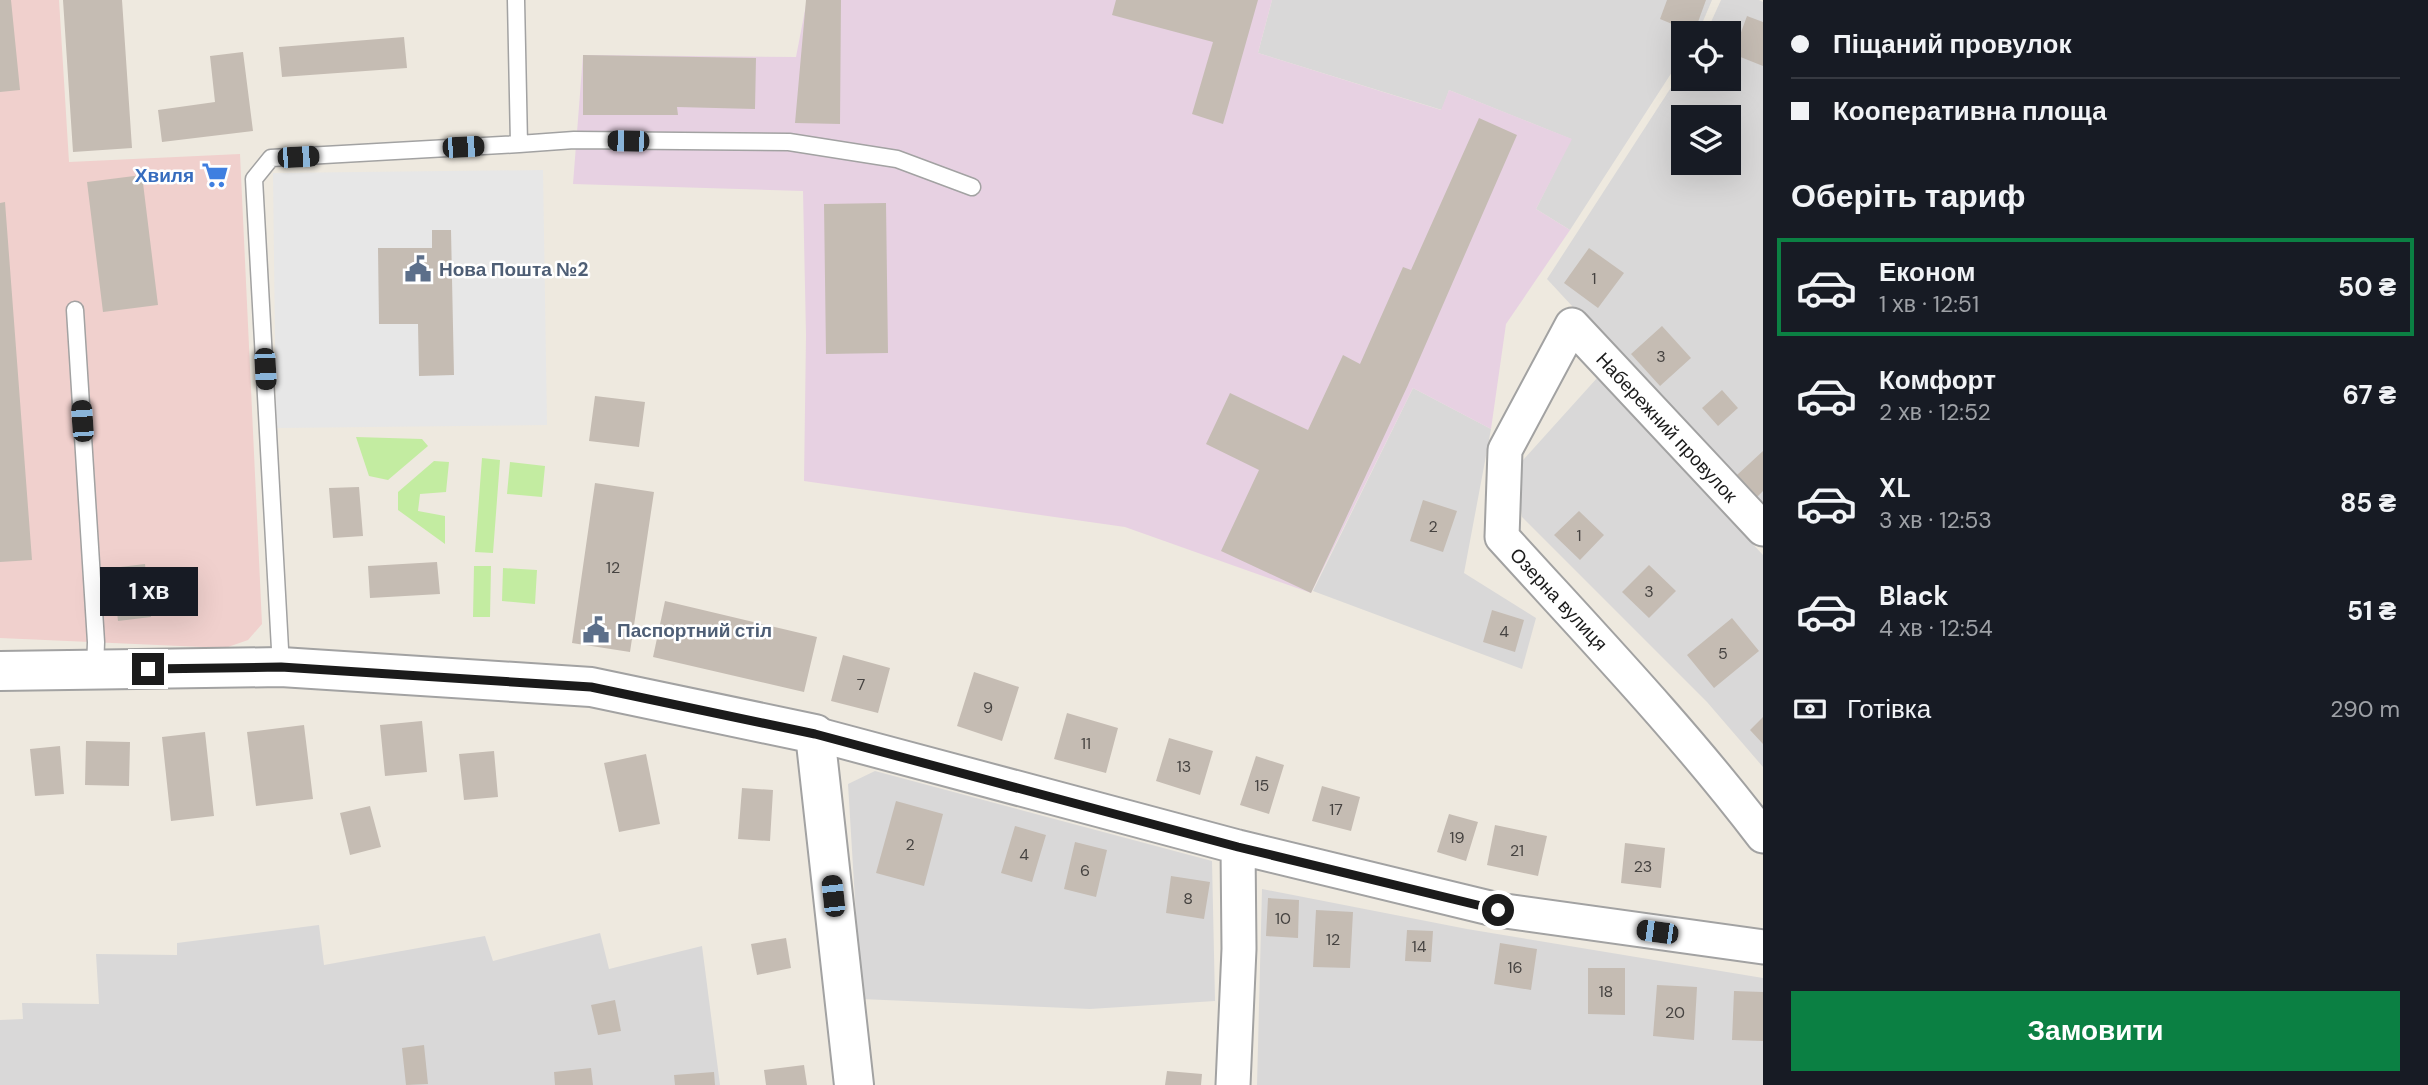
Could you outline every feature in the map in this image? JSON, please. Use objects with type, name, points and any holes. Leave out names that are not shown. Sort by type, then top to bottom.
[{"type":"street","name":"Набережний провулок","points":[[1572,326],[1763,528]]},
{"type":"street","name":"Озерна вулиця","points":[[1572,326],[1505,450],[1502,537],[1637,685],[1730,793],[1763,836]]},
{"type":"street","points":[[0,671],[281,667],[591,687],[815,734],[1238,847],[1498,910],[1763,947]]},
{"type":"street","points":[[815,734],[853,1085]]},
{"type":"street","points":[[1233,1085],[1239,949],[1238,847]]},
{"type":"lane","points":[[516,0],[519,144]]},
{"type":"lane","points":[[281,667],[254,179],[271,158],[574,140],[789,142],[897,159],[972,187]]},
{"type":"lane","points":[[75,310],[96,642],[95,669]]},
{"type":"shaded area","points":[[0,0],[59,0],[69,162],[240,154],[262,624],[248,640],[225,648],[0,638]]},
{"type":"shaded area","points":[[807,0],[1272,0],[1258,53],[1441,110],[1449,90],[1572,139],[1536,209],[1570,230],[1506,324],[1491,429],[1413,388],[1311,593],[1125,527],[804,481],[806,335],[803,191],[573,184],[583,55],[796,57]]},
{"type":"shaded area","points":[[1272,0],[1712,0],[1703,21],[1671,21],[1671,74],[1570,230],[1536,209],[1571,139],[1449,90],[1442,110],[1258,53]]},
{"type":"shaded area","points":[[1721,0],[1763,2],[1763,512],[1547,279],[1671,88],[1671,91],[1741,91],[1741,21],[1711,21]]},
{"type":"shaded area","points":[[543,170],[547,425],[276,428],[273,173]]},
{"type":"shaded area","points":[[1598,377],[1763,555],[1763,767],[1707,702],[1522,517],[1515,469]]},
{"type":"shaded area","points":[[1413,388],[1491,429],[1464,573],[1536,618],[1522,669],[1313,591]]},
{"type":"shaded area","points":[[875,771],[1212,861],[1215,1001],[1090,1009],[861,999],[848,784]]},
{"type":"shaded area","points":[[1262,889],[1467,929],[1763,978],[1763,1085],[1257,1085]]},
{"type":"shaded area","points":[[319,925],[324,965],[485,936],[493,961],[600,933],[609,969],[702,946],[720,1085],[0,1085],[0,1020],[23,1019],[22,1003],[99,1004],[96,954],[177,955],[177,943]]},
{"type":"green space","points":[[356,437],[422,439],[428,446],[388,480],[369,476]]},
{"type":"green space","points":[[482,458],[500,460],[493,553],[475,552]]},
{"type":"green space","points":[[434,461],[449,462],[446,492],[420,494],[418,511],[445,516],[445,544],[398,510],[398,492]]},
{"type":"green space","points":[[510,462],[545,466],[542,497],[507,494]]},
{"type":"green space","points":[[474,566],[491,566],[490,617],[473,617]]},
{"type":"green space","points":[[503,568],[537,570],[535,604],[502,601]]},
{"type":"building","points":[[0,0],[11,0],[20,90],[0,92]]},
{"type":"building","points":[[63,0],[122,0],[132,148],[73,152]]},
{"type":"building","points":[[806,0],[841,0],[840,124],[795,123]]},
{"type":"building","points":[[1116,0],[1258,0],[1223,124],[1192,114],[1213,42],[1112,15]]},
{"type":"building","points":[[1667,0],[1706,0],[1698,21],[1671,21],[1671,24],[1660,19]]},
{"type":"building","points":[[1747,16],[1763,22],[1763,66],[1741,57],[1741,32]]},
{"type":"building","points":[[404,37],[407,68],[282,77],[279,47]]},
{"type":"building","points":[[243,52],[253,131],[162,142],[158,110],[215,102],[210,56]]},
{"type":"building","points":[[583,55],[756,58],[755,109],[677,107],[678,115],[583,115]]},
{"type":"building","points":[[1479,118],[1517,135],[1408,385],[1311,593],[1221,551],[1259,470],[1206,444],[1230,393],[1308,430],[1343,355],[1360,364],[1403,267],[1411,270]]},
{"type":"building","points":[[142,175],[158,305],[103,312],[87,182]]},
{"type":"building","points":[[5,202],[32,560],[0,562],[0,203]]},
{"type":"building","points":[[886,203],[888,353],[826,354],[824,204]]},
{"type":"building","points":[[432,230],[451,230],[454,375],[419,376],[418,324],[379,324],[378,248],[432,248]]},
{"type":"building","points":[[1589,248],[1624,273],[1598,308],[1564,283]]},
{"type":"building","points":[[1662,326],[1691,358],[1660,386],[1631,354]]},
{"type":"building","points":[[1722,390],[1738,408],[1718,426],[1702,408]]},
{"type":"building","points":[[595,396],[645,402],[639,447],[589,441]]},
{"type":"building","points":[[1763,451],[1763,491],[1757,497],[1737,475]]},
{"type":"building","points":[[595,483],[654,492],[630,652],[572,643]]},
{"type":"building","points":[[359,487],[363,536],[333,538],[329,488]]},
{"type":"building","points":[[1423,500],[1457,511],[1443,552],[1410,541]]},
{"type":"building","points":[[1579,511],[1604,535],[1580,560],[1554,535]]},
{"type":"building","points":[[437,562],[440,594],[370,598],[368,566]]},
{"type":"building","points":[[145,564],[151,617],[118,621],[112,568]]},
{"type":"building","points":[[1649,565],[1676,591],[1649,618],[1622,592]]},
{"type":"building","points":[[665,601],[817,637],[804,692],[653,657]]},
{"type":"building","points":[[1492,610],[1524,620],[1515,652],[1483,642]]},
{"type":"building","points":[[1732,618],[1759,651],[1714,688],[1687,655]]},
{"type":"building","points":[[843,655],[890,668],[878,713],[831,701]]},
{"type":"building","points":[[974,672],[1019,687],[1002,741],[957,726]]},
{"type":"building","points":[[1067,713],[1118,728],[1106,773],[1054,759]]},
{"type":"building","points":[[1763,717],[1763,744],[1750,730]]},
{"type":"building","points":[[422,721],[427,772],[385,776],[380,725]]},
{"type":"building","points":[[304,725],[313,799],[256,806],[247,732]]},
{"type":"building","points":[[205,732],[214,816],[171,821],[162,737]]},
{"type":"building","points":[[1169,738],[1213,751],[1200,795],[1156,781]]},
{"type":"building","points":[[86,741],[130,742],[129,786],[85,785]]},
{"type":"building","points":[[60,746],[64,794],[35,796],[30,749]]},
{"type":"building","points":[[494,751],[498,797],[464,800],[459,754]]},
{"type":"building","points":[[646,754],[660,824],[619,832],[604,763]]},
{"type":"building","points":[[1256,756],[1284,765],[1269,814],[1240,805]]},
{"type":"building","points":[[1322,786],[1360,797],[1351,831],[1312,821]]},
{"type":"building","points":[[742,788],[773,790],[770,841],[738,839]]},
{"type":"building","points":[[896,801],[943,814],[924,886],[876,873]]},
{"type":"building","points":[[370,806],[381,847],[350,855],[340,813]]},
{"type":"building","points":[[1449,814],[1478,822],[1466,861],[1437,852]]},
{"type":"building","points":[[1495,825],[1547,836],[1538,876],[1487,865]]},
{"type":"building","points":[[1015,826],[1046,835],[1032,882],[1001,873]]},
{"type":"building","points":[[1075,842],[1107,850],[1096,897],[1064,889]]},
{"type":"building","points":[[1625,843],[1665,848],[1661,888],[1621,883]]},
{"type":"building","points":[[1171,876],[1210,882],[1204,919],[1166,913]]},
{"type":"building","points":[[1268,898],[1299,900],[1298,938],[1266,936]]},
{"type":"building","points":[[1316,910],[1353,912],[1350,968],[1313,967]]},
{"type":"building","points":[[1407,930],[1433,931],[1431,962],[1405,961]]},
{"type":"building","points":[[786,938],[791,968],[757,975],[751,944]]},
{"type":"building","points":[[1500,943],[1537,949],[1531,990],[1494,984]]},
{"type":"building","points":[[1588,968],[1625,968],[1625,1015],[1588,1014]]},
{"type":"building","points":[[1657,985],[1697,987],[1694,1040],[1653,1036]]},
{"type":"building","points":[[1734,991],[1763,992],[1763,1041],[1732,1040]]},
{"type":"building","points":[[615,1000],[621,1031],[598,1035],[591,1005]]},
{"type":"building","points":[[424,1045],[428,1084],[406,1085],[402,1048]]},
{"type":"building","points":[[804,1065],[807,1085],[766,1085],[764,1070]]},
{"type":"building","points":[[591,1068],[593,1085],[555,1085],[554,1072]]},
{"type":"building","points":[[1167,1071],[1202,1074],[1201,1085],[1165,1085]]},
{"type":"building","points":[[714,1072],[715,1085],[675,1085],[674,1075]]},
{"type":"place","name":"Хвиля","points":[[215,175]]},
{"type":"place","name":"Нова Пошта №2","points":[[418,269]]},
{"type":"place","name":"Паспортний стіл","points":[[596,630]]},
{"type":"route","points":[[148,669],[281,667],[591,687],[815,734],[1238,847],[1498,910]]}]
